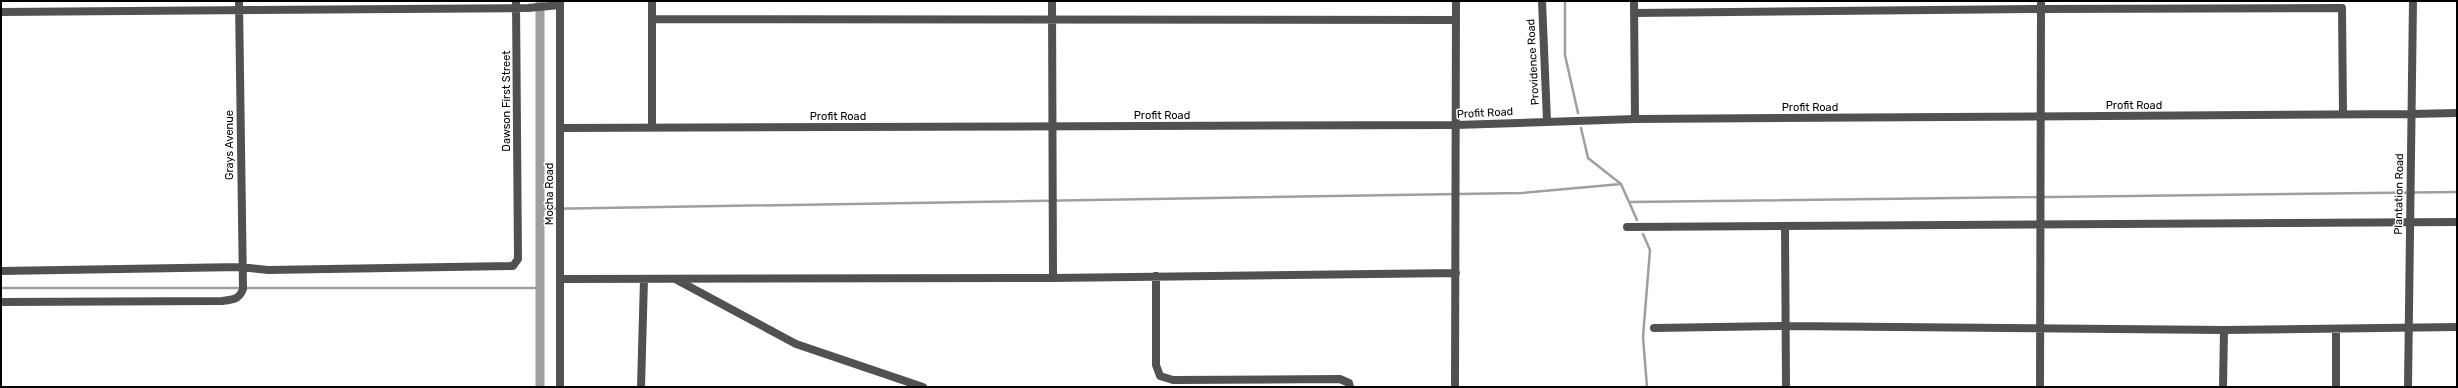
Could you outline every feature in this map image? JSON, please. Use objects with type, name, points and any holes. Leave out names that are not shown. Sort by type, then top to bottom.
[{"type":"street","name":"Grays Avenue","points":[[1,302],[222,301],[234,300],[240,296],[243,289],[241,267],[239,1]]},
{"type":"street","points":[[652,1],[652,127]]},
{"type":"street","points":[[1052,1],[1051,126],[1053,278]]},
{"type":"street","points":[[1455,387],[1456,1]]},
{"type":"street","name":"Providence Road","points":[[1542,1],[1547,121]]},
{"type":"street","points":[[1634,1],[1635,119]]},
{"type":"street","name":"Plantation Road","points":[[2408,387],[2413,1]]},
{"type":"street","points":[[1,12],[239,10],[516,4],[528,8],[560,3]]},
{"type":"street","name":"Mocha Road","points":[[560,3],[560,387]]},
{"type":"street","name":"Dawson First Street","points":[[1,270],[241,267],[268,270],[510,267],[518,258],[516,4]]},
{"type":"street","points":[[1634,13],[2041,5],[2342,8],[2343,114]]},
{"type":"street","points":[[2040,387],[2039,223],[2041,5]]},
{"type":"street","points":[[652,19],[1052,21],[1456,20]]},
{"type":"street","name":"Profit Road","points":[[560,128],[1456,126],[1547,121],[1635,119],[2457,113]]},
{"type":"street","points":[[1627,227],[1785,227],[2039,223],[2457,222]]},
{"type":"street","points":[[1785,227],[1786,387]]},
{"type":"street","points":[[560,279],[675,280],[1053,278],[1456,273]]},
{"type":"street","points":[[1156,276],[1156,365],[1160,376],[1173,380],[1340,379],[1349,383],[1350,387]]},
{"type":"street","points":[[641,387],[644,279]]},
{"type":"street","points":[[675,280],[796,344],[923,387]]},
{"type":"street","points":[[1654,328],[1786,326],[2224,330],[2457,327]]},
{"type":"street","points":[[2336,329],[2336,387]]},
{"type":"street","points":[[2223,387],[2224,330]]},
{"type":"waterway","points":[[540,1],[540,387]]},
{"type":"waterway","points":[[1565,1],[1565,55],[1578,113]]},
{"type":"waterway","points":[[1581,128],[1588,158],[1621,184],[1637,220]]},
{"type":"waterway","points":[[541,209],[1522,193],[1621,184]]},
{"type":"waterway","points":[[1629,202],[2457,192]]},
{"type":"waterway","points":[[1643,234],[1650,250],[1643,337],[1647,387]]},
{"type":"waterway","points":[[1,288],[541,288]]}]
